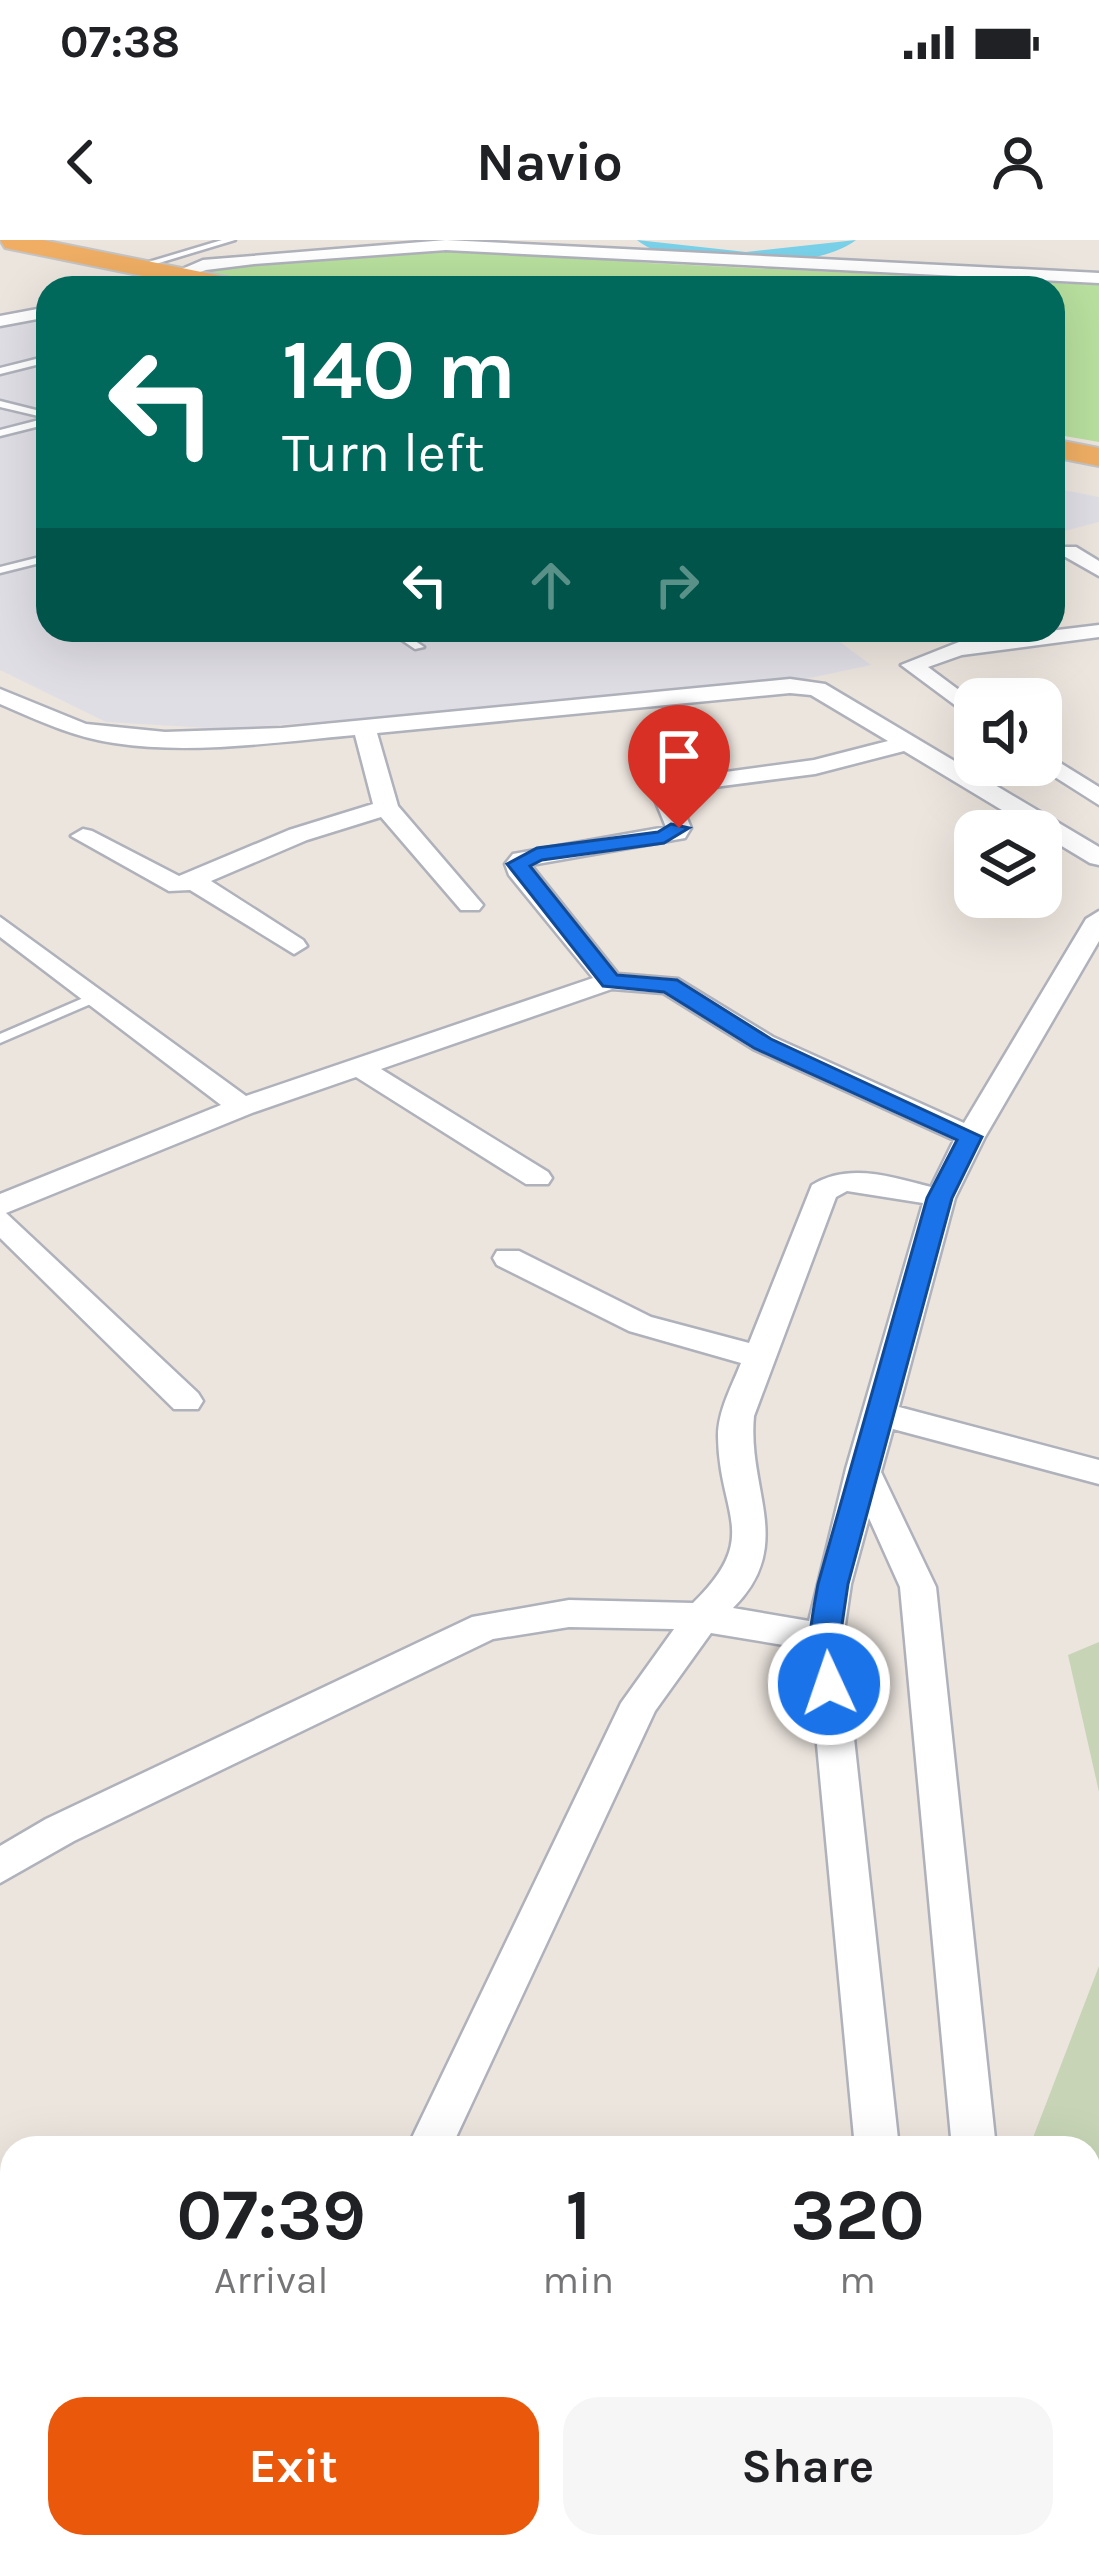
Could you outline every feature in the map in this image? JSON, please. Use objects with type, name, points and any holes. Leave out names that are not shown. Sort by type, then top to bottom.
[{"type":"highway","points":[[5,240],[139,276]]},
{"type":"highway","points":[[0,253],[130,276]]},
{"type":"highway","points":[[1065,450],[1099,457]]},
{"type":"highway","points":[[1065,466],[1099,473]]},
{"type":"street","points":[[173,276],[203,266],[278,256],[446,245],[1059,276]]},
{"type":"street","points":[[1065,276],[1099,278]]},
{"type":"street","points":[[0,321],[36,314]]},
{"type":"street","points":[[1069,551],[1099,570]]},
{"type":"street","points":[[1065,635],[1099,631]]},
{"type":"street","points":[[948,642],[959,649]]},
{"type":"street","points":[[954,697],[912,665],[959,649],[1013,642]]},
{"type":"street","points":[[0,696],[79,729],[116,737],[282,735],[790,686],[818,689],[1099,858]]},
{"type":"street","points":[[364,727],[386,808],[470,905]]},
{"type":"street","points":[[610,981],[522,875],[518,864],[522,859],[676,833],[679,828],[663,790],[668,786],[814,767],[912,742]]},
{"type":"street","points":[[1062,772],[1099,798]]},
{"type":"street","points":[[83,836],[168,885],[193,881],[298,835],[386,808]]},
{"type":"street","points":[[193,881],[293,946]]},
{"type":"street","points":[[876,2136],[824,1638],[833,1584],[940,1198],[970,1137],[1099,919]]},
{"type":"street","points":[[0,925],[242,1107]]},
{"type":"street","points":[[0,1205],[242,1107],[610,981],[669,985],[763,1043],[970,1137]]},
{"type":"street","points":[[359,1067],[537,1178]]},
{"type":"street","points":[[435,2136],[640,1703],[704,1615],[738,1581],[751,1544],[735,1436],[756,1356],[813,1213],[830,1185],[854,1182],[940,1198]]},
{"type":"street","points":[[0,1220],[186,1401]]},
{"type":"street","points":[[508,1258],[640,1324],[756,1356]]},
{"type":"street","points":[[881,1414],[1099,1472]]},
{"type":"street","points":[[863,1469],[918,1587],[973,2136]]},
{"type":"street","points":[[0,1866],[60,1830],[485,1627],[558,1613],[704,1615],[824,1638]]},
{"type":"lane","points":[[167,276],[231,240]]},
{"type":"lane","points":[[0,371],[36,362]]},
{"type":"lane","points":[[0,404],[36,414]]},
{"type":"lane","points":[[0,433],[36,422]]},
{"type":"lane","points":[[0,570],[36,561]]},
{"type":"lane","points":[[410,642],[418,647]]},
{"type":"lane","points":[[0,1039],[95,997]]},
{"type":"shaded area","points":[[36,321],[36,642],[840,642],[871,665],[763,688],[226,729],[106,722],[0,670],[0,327]]},
{"type":"shaded area","points":[[1065,490],[1099,497],[1099,522],[1065,531]]},
{"type":"green space","points":[[384,252],[531,252],[648,263],[914,276],[203,274],[211,268]]},
{"type":"green space","points":[[1065,283],[1099,285],[1099,442],[1065,436]]},
{"type":"green space","points":[[1099,1642],[1099,1792],[1068,1655]]},
{"type":"green space","points":[[1099,1966],[1099,2136],[1034,2136]]},
{"type":"waterway","points":[[647,240],[721,258],[772,257],[846,240]]},
{"type":"route","points":[[679,828],[664,837],[537,854],[518,864],[522,875],[610,981],[669,985],[763,1043],[970,1137],[940,1198],[833,1584],[824,1638],[829,1684]]}]
